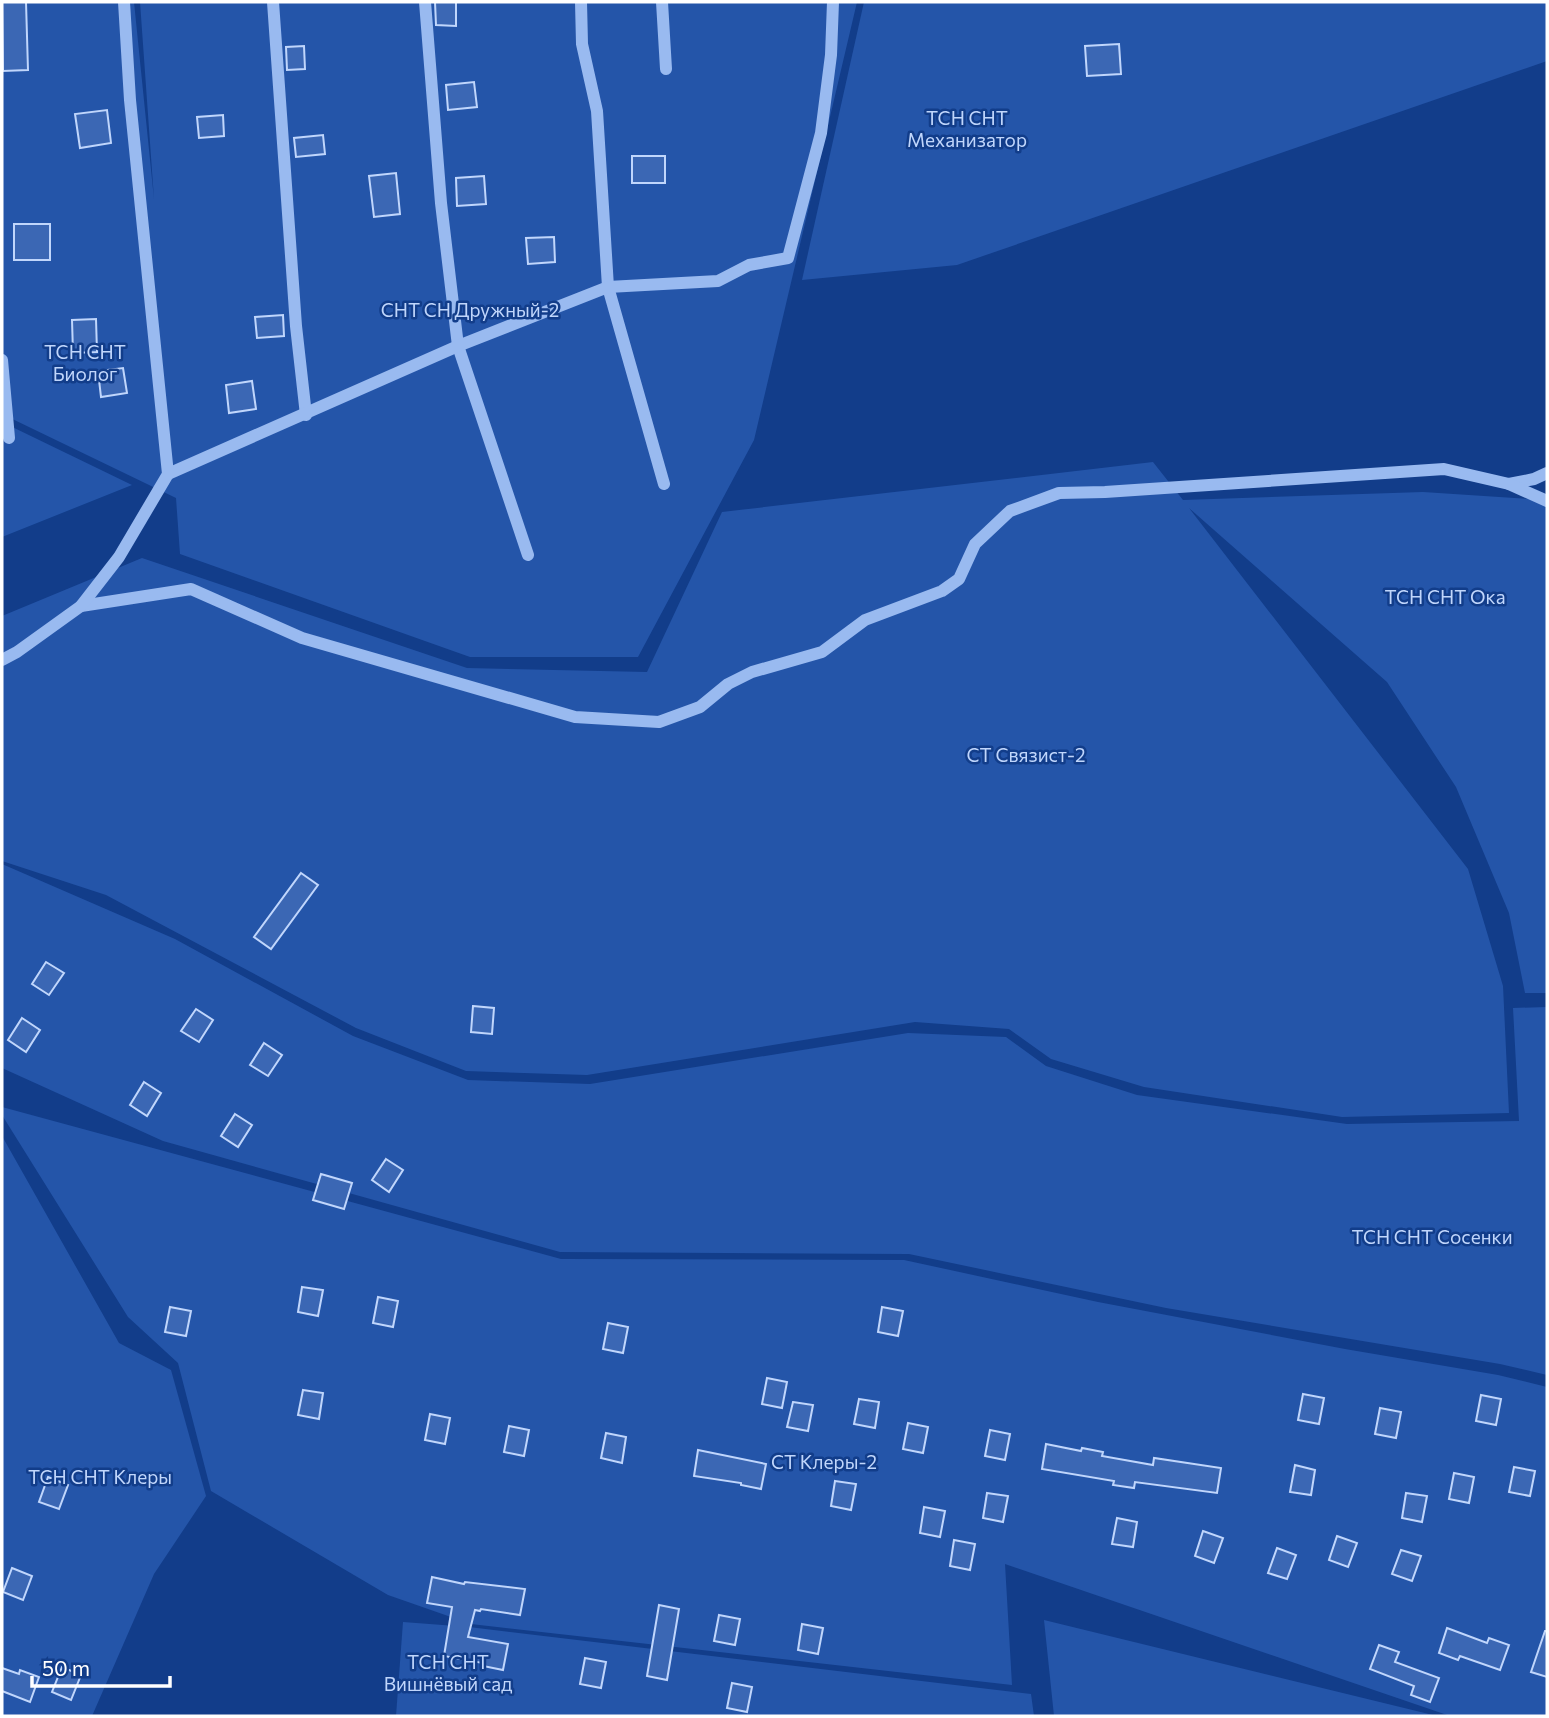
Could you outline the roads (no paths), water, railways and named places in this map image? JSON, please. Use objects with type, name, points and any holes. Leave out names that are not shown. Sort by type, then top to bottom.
[{"type":"street","points":[[124,2],[130,100],[168,474]]},
{"type":"street","points":[[272,2],[296,326],[306,415]]},
{"type":"street","points":[[425,2],[441,203],[458,346],[528,555]]},
{"type":"street","points":[[581,2],[582,44],[597,111],[608,287],[664,484]]},
{"type":"street","points":[[662,2],[666,69]]},
{"type":"street","points":[[2,660],[81,606],[118,557],[168,474],[458,346],[608,287],[718,281],[749,265],[788,258],[821,133],[831,55],[833,2]]},
{"type":"street","points":[[2,360],[9,438]]},
{"type":"street","points":[[81,606],[191,589],[302,638],[562,713],[612,721],[659,722],[700,707],[728,684],[752,672],[822,652],[865,620],[942,591],[959,579],[975,544],[1010,510],[1059,493],[1444,469],[1509,484],[1547,501]]},
{"type":"street","points":[[1509,484],[1534,479],[1547,473]]},
{"type":"park label","name":"ТСН СНТ Механизатор","points":[[967,128]]},
{"type":"park label","name":"СНТ СН Дружный-2","points":[[470,309]]},
{"type":"park label","name":"ТСН СНТ Биолог","points":[[85,362]]},
{"type":"park label","name":"ТСН СНТ Ока","points":[[1445,596]]},
{"type":"park label","name":"СТ Связист-2","points":[[1026,754]]},
{"type":"park label","name":"ТСН СНТ Сосенки","points":[[1432,1236]]},
{"type":"park label","name":"СТ Клеры-2","points":[[824,1461]]},
{"type":"park label","name":"ТСН СНТ Клеры","points":[[100,1476]]},
{"type":"park label","name":"ТСН СНТ Вишнёвый сад","points":[[448,1672]]}]
